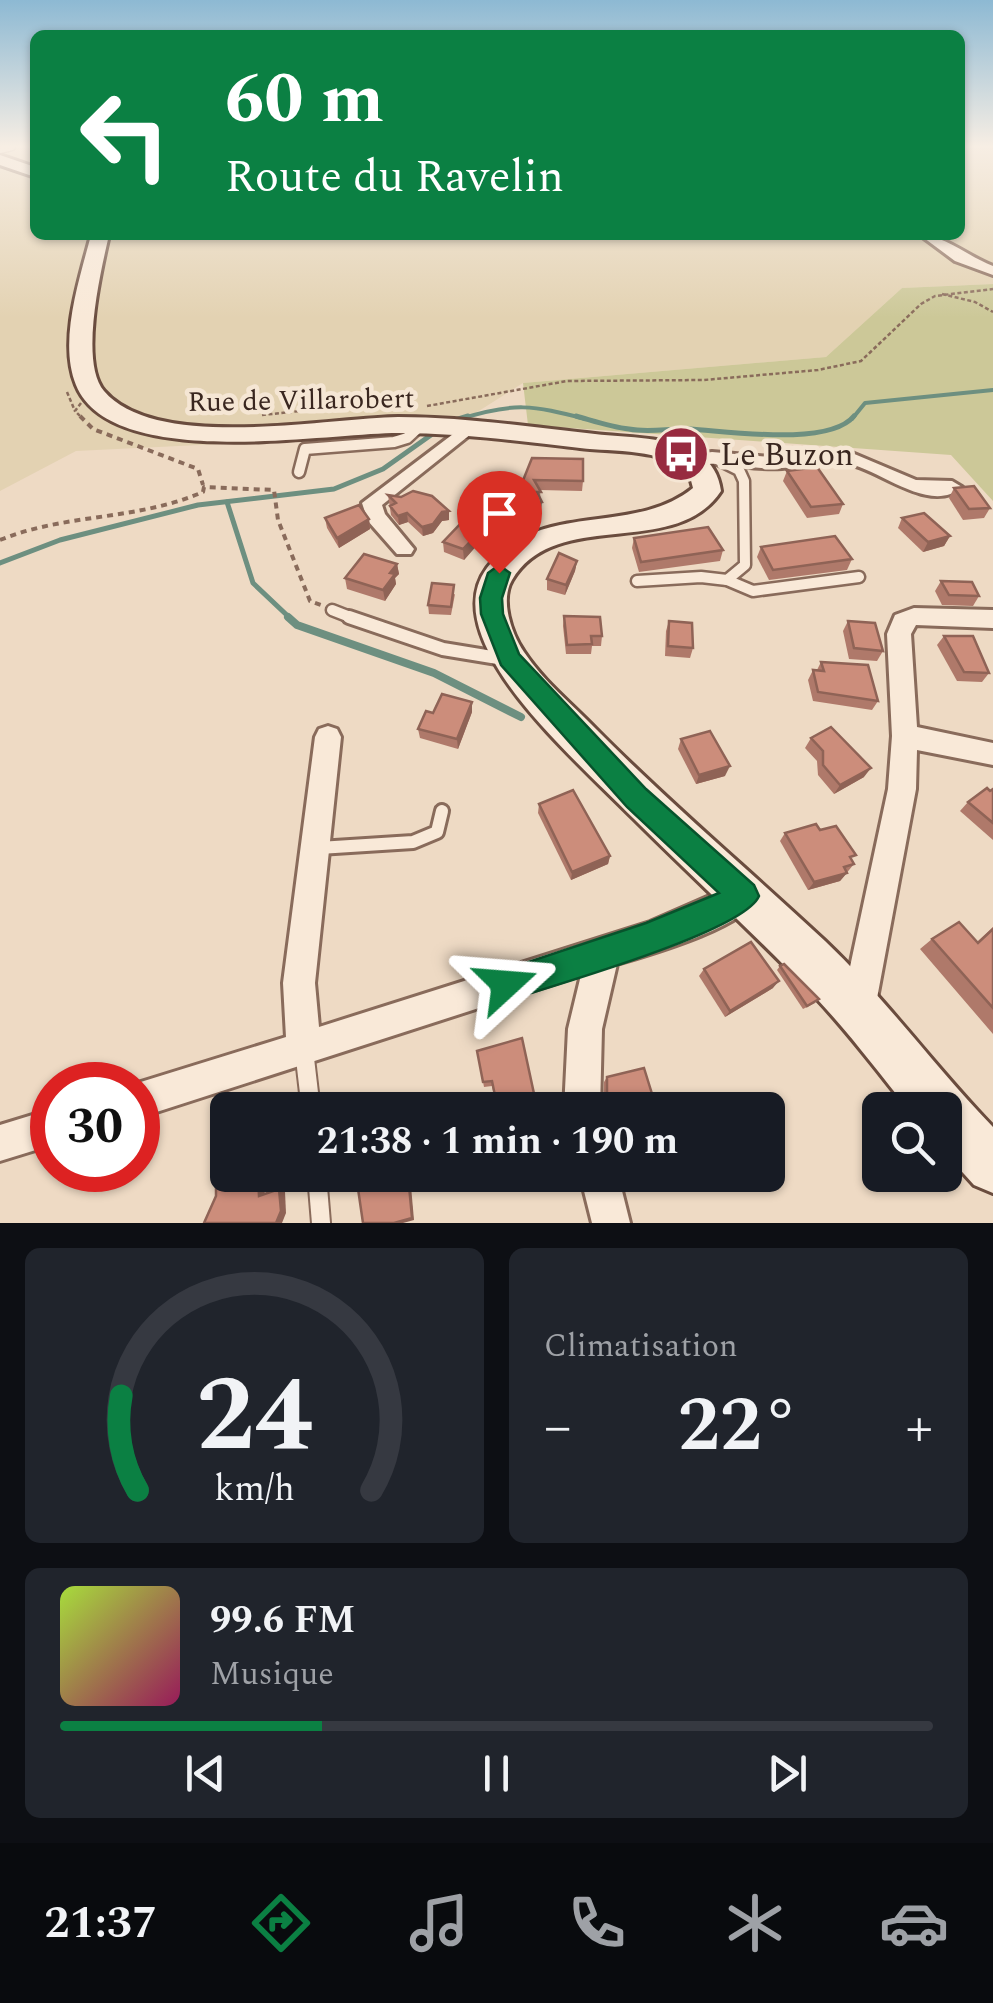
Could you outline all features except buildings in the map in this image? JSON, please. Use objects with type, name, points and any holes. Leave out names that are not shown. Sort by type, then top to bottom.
[{"type":"main road","name":"Rue de Villarobert","points":[[99,240],[82,345],[83,370],[94,397],[150,425],[203,434],[444,428],[661,449],[701,458]]},
{"type":"main road","points":[[701,458],[707,491],[686,510],[568,531],[536,542],[510,560],[499,573],[491,598],[498,636],[510,659],[636,798],[744,896],[858,1009],[993,1166]]},
{"type":"street","points":[[933,240],[960,258],[993,271]]},
{"type":"street","points":[[404,549],[374,516],[372,502],[444,428]]},
{"type":"street","points":[[701,458],[766,463],[841,456],[864,462],[905,485],[952,486]]},
{"type":"street","points":[[858,1009],[902,788],[906,736],[899,634],[903,621],[914,616],[993,619]]},
{"type":"street","points":[[906,736],[993,754]]},
{"type":"street","points":[[304,1049],[298,983],[328,737]]},
{"type":"street","points":[[160,1093],[607,950],[722,909],[744,896]]},
{"type":"street","points":[[581,1092],[579,1063],[597,972],[607,950]]},
{"type":"street","points":[[0,1143],[30,1134]]},
{"type":"street","points":[[603,1192],[611,1223]]},
{"type":"lane","points":[[299,472],[305,449],[394,442],[444,428]]},
{"type":"lane","points":[[701,458],[739,470],[744,481],[745,565],[727,580]]},
{"type":"lane","points":[[637,582],[701,577],[727,580],[752,591],[859,577]]},
{"type":"lane","points":[[332,610],[388,632],[486,661],[510,659]]},
{"type":"lane","points":[[314,848],[413,842],[437,832],[442,811]]},
{"type":"lane","points":[[304,1049],[310,1092]]},
{"type":"lane","points":[[318,1192],[321,1223]]},
{"type":"path","points":[[252,416],[329,408],[365,397],[374,402],[429,406],[567,380],[704,380],[818,370],[861,361],[921,304],[940,294],[993,289]]},
{"type":"path","points":[[940,294],[975,302],[993,312]]},
{"type":"path","points":[[0,540],[58,522],[130,516],[183,501],[203,492],[204,486],[274,490],[278,520],[310,600],[332,610]]},
{"type":"shaded area","points":[[0,204],[30,204],[30,240],[965,240],[965,204],[993,204],[993,284],[902,288],[826,357],[523,383],[444,433],[76,451],[0,491]]},
{"type":"shaded area","points":[[993,284],[993,501],[951,455],[528,425],[523,383],[826,357],[902,288]]},
{"type":"waterway","name":"Le Buzon","points":[[852,419],[865,403],[993,390]]},
{"type":"waterway","name":"Le Buzon","points":[[460,419],[523,407],[586,419]]},
{"type":"waterway","name":"Le Buzon","points":[[452,421],[468,416]]},
{"type":"waterway","name":"Le Buzon","points":[[576,416],[637,430],[776,435],[823,431],[841,426],[854,416]]},
{"type":"waterway","name":"Le Buzon","points":[[0,563],[60,540],[198,505],[334,489],[383,469],[438,430]]},
{"type":"waterway","points":[[227,502],[253,583],[291,619]]},
{"type":"waterway","points":[[288,617],[297,625],[434,673],[521,717]]},
{"type":"place","name":"Le Buzon","points":[[681,454]]},
{"type":"route","points":[[499,573],[491,598],[492,614],[510,659],[636,798],[744,896],[722,909],[646,939],[506,984]]}]
